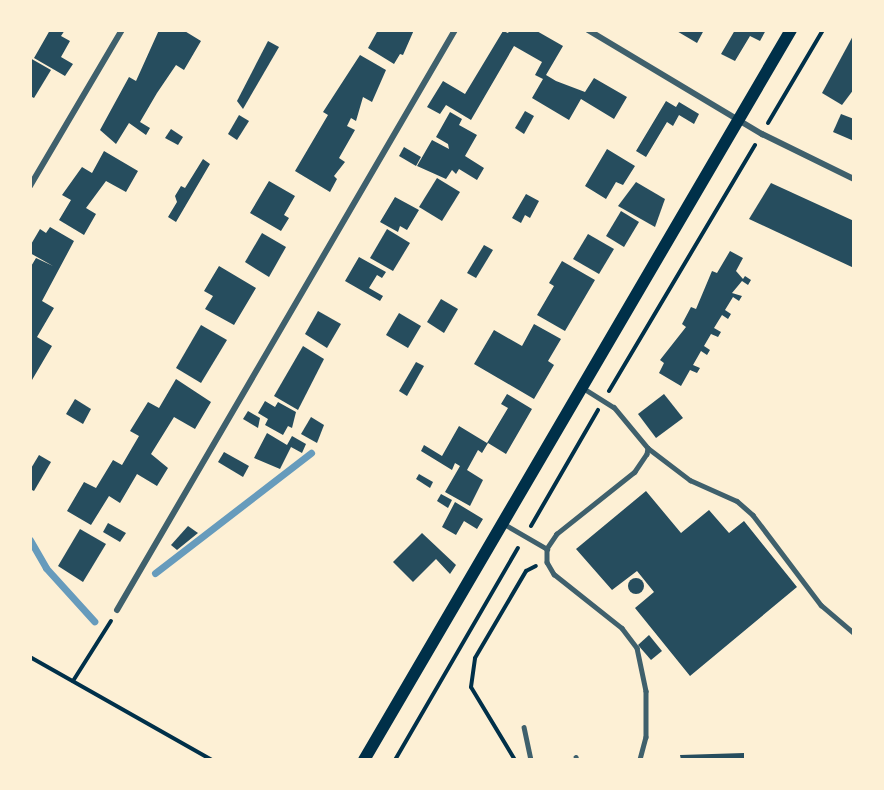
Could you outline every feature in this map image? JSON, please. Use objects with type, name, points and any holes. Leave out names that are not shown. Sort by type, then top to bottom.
[{"type":"main road","points":[[364,760],[791,30]]},
{"type":"street","points":[[30,186],[122,30]]},
{"type":"street","points":[[117,610],[455,30]]},
{"type":"street","points":[[588,30],[739,119],[854,179]]},
{"type":"street","points":[[504,524],[547,549]]},
{"type":"lane","points":[[583,388],[614,407],[648,448],[690,480],[737,501],[753,515],[821,605],[854,633]]},
{"type":"lane","points":[[640,760],[646,737],[646,691],[637,648],[622,628],[554,574],[547,562],[547,549],[557,534],[635,472],[648,448]]},
{"type":"lane","points":[[524,727],[531,760]]},
{"type":"path","points":[[515,760],[471,687],[475,658],[526,571],[547,562]]},
{"type":"path","points":[[73,681],[117,610]]},
{"type":"path","points":[[30,657],[212,760]]},
{"type":"building","points":[[50,30],[65,30],[61,36],[70,41],[61,57],[73,64],[65,76],[34,58]]},
{"type":"building","points":[[159,30],[183,30],[201,41],[184,70],[176,65],[140,122],[150,128],[146,135],[129,123],[116,144],[100,130],[129,77],[136,81]]},
{"type":"building","points":[[378,30],[414,30],[403,55],[400,54],[394,64],[368,48]]},
{"type":"building","points":[[510,30],[535,30],[563,46],[546,75],[556,81],[585,92],[594,78],[627,97],[614,119],[581,99],[569,120],[532,98],[543,79],[535,75],[542,62],[514,46],[471,120],[446,105],[440,114],[427,107],[443,81],[465,94],[503,31],[508,33]]},
{"type":"building","points":[[675,30],[704,30],[697,43]]},
{"type":"building","points":[[735,30],[766,30],[760,41],[750,36],[735,61],[721,54]]},
{"type":"building","points":[[854,34],[854,89],[842,105],[822,93]]},
{"type":"building","points":[[268,41],[279,47],[243,109],[237,101]]},
{"type":"building","points":[[360,55],[386,70],[372,102],[363,97],[356,121],[351,118],[347,126],[355,130],[339,158],[345,162],[334,176],[337,179],[330,192],[295,171],[328,115],[323,112]]},
{"type":"building","points":[[30,58],[51,70],[34,98],[30,96]]},
{"type":"building","points":[[666,101],[676,107],[679,102],[699,114],[694,124],[679,115],[673,126],[667,122],[646,157],[636,151]]},
{"type":"building","points":[[525,111],[534,116],[524,134],[515,128]]},
{"type":"building","points":[[450,112],[462,119],[459,125],[477,135],[465,156],[484,168],[477,180],[459,169],[456,174],[452,170],[446,179],[417,166],[432,140],[449,149],[448,144],[436,137]]},
{"type":"building","points":[[841,114],[854,119],[854,141],[833,132]]},
{"type":"building","points":[[239,115],[249,121],[237,140],[228,134]]},
{"type":"building","points":[[171,129],[183,137],[178,145],[165,138]]},
{"type":"building","points":[[404,147],[421,157],[416,166],[399,156]]},
{"type":"building","points":[[607,149],[635,166],[623,185],[616,182],[606,199],[585,186]]},
{"type":"building","points":[[104,151],[138,171],[126,192],[106,181],[86,208],[96,214],[84,235],[59,220],[71,200],[62,195],[82,167],[92,173]]},
{"type":"building","points":[[203,159],[210,164],[176,222],[168,217],[177,202],[175,196],[181,186],[185,188]]},
{"type":"building","points":[[437,178],[460,192],[442,221],[419,207]]},
{"type":"building","points":[[269,181],[295,196],[284,215],[289,218],[281,231],[250,213]]},
{"type":"building","points":[[636,182],[665,199],[655,227],[618,206]]},
{"type":"building","points":[[771,183],[854,221],[854,268],[749,219]]},
{"type":"building","points":[[526,194],[539,201],[530,218],[525,215],[521,223],[512,218]]},
{"type":"building","points":[[395,197],[419,210],[407,230],[400,226],[398,232],[380,222]]},
{"type":"building","points":[[621,211],[639,222],[624,247],[606,236]]},
{"type":"building","points":[[50,227],[74,241],[42,301],[54,308],[37,337],[52,346],[32,380],[30,268],[36,258],[53,266],[30,253],[30,246],[40,229],[46,233]]},
{"type":"building","points":[[387,229],[410,243],[393,271],[370,258]]},
{"type":"building","points":[[262,233],[286,247],[269,277],[245,262]]},
{"type":"building","points":[[588,234],[614,249],[599,274],[573,259]]},
{"type":"building","points":[[484,245],[493,250],[476,278],[467,273]]},
{"type":"building","points":[[730,251],[743,258],[736,271],[743,279],[745,276],[751,280],[748,285],[742,281],[732,293],[742,296],[739,301],[733,297],[725,310],[731,314],[728,319],[722,315],[714,328],[721,332],[718,337],[711,334],[704,346],[710,350],[707,355],[701,351],[693,365],[700,368],[697,373],[690,370],[681,386],[659,373],[664,363],[660,360],[686,327],[682,324],[691,307],[696,309],[712,271],[717,273]]},
{"type":"building","points":[[359,257],[386,272],[382,278],[377,275],[369,288],[383,296],[380,301],[345,281]]},
{"type":"building","points":[[562,261],[595,280],[565,331],[537,315],[554,286],[549,283]]},
{"type":"building","points":[[219,266],[256,288],[234,325],[205,309],[213,296],[204,291]]},
{"type":"building","points":[[441,299],[458,309],[444,333],[427,322]]},
{"type":"building","points":[[318,311],[341,324],[327,348],[305,334]]},
{"type":"building","points":[[399,313],[421,326],[408,348],[386,335]]},
{"type":"building","points":[[534,324],[561,339],[548,361],[554,365],[534,399],[474,364],[494,330],[522,346]]},
{"type":"building","points":[[201,325],[227,340],[201,383],[176,368]]},
{"type":"building","points":[[303,346],[324,359],[298,410],[274,396]]},
{"type":"building","points":[[416,362],[424,366],[407,396],[399,391]]},
{"type":"building","points":[[176,379],[211,402],[195,429],[174,417],[151,454],[168,468],[157,486],[137,474],[120,503],[109,496],[91,525],[67,511],[84,482],[96,488],[113,460],[122,465],[139,436],[130,431],[148,402],[159,408]]},
{"type":"building","points":[[507,394],[532,409],[506,454],[488,443],[482,453],[478,450],[467,470],[483,480],[470,506],[445,492],[460,466],[455,463],[452,470],[421,451],[424,445],[442,456],[459,426],[487,443],[508,408],[501,404]]},
{"type":"building","points":[[664,394],[683,418],[656,438],[638,414]]},
{"type":"building","points":[[75,399],[91,409],[83,424],[66,414]]},
{"type":"building","points":[[265,401],[275,407],[278,402],[296,412],[292,428],[288,426],[283,435],[265,425],[268,419],[258,413]]},
{"type":"building","points":[[248,411],[260,418],[258,428],[243,419]]},
{"type":"building","points":[[311,417],[324,425],[317,443],[301,434]]},
{"type":"building","points":[[267,433],[287,445],[292,436],[306,444],[302,453],[291,447],[280,469],[254,458]]},
{"type":"building","points":[[224,452],[249,466],[243,477],[218,462]]},
{"type":"building","points":[[39,455],[51,462],[34,491],[30,489],[30,470]]},
{"type":"building","points":[[419,474],[433,482],[430,488],[416,479]]},
{"type":"building","points":[[646,491],[681,533],[709,510],[729,533],[744,521],[797,587],[690,676],[635,608],[654,592],[637,571],[612,590],[576,549]]},
{"type":"building","points":[[441,494],[452,500],[448,508],[437,501]]},
{"type":"building","points":[[455,502],[483,519],[477,529],[464,521],[456,535],[442,527]]},
{"type":"building","points":[[108,523],[126,533],[120,542],[103,532]]},
{"type":"building","points":[[188,526],[198,533],[177,550],[171,545]]},
{"type":"building","points":[[80,529],[106,544],[83,582],[58,566]]},
{"type":"building","points":[[422,533],[456,565],[450,574],[436,559],[413,582],[393,562]]},
{"type":"building","points":[[636,578],[642,580],[644,586],[642,592],[636,594],[630,592],[628,586],[630,580]]},
{"type":"building","points":[[649,635],[662,651],[651,660],[638,645]]},
{"type":"building","points":[[744,753],[744,760],[681,760],[680,755]]},
{"type":"waterway","points":[[155,573],[311,453]]},
{"type":"waterway","points":[[30,540],[46,568],[94,621]]}]
